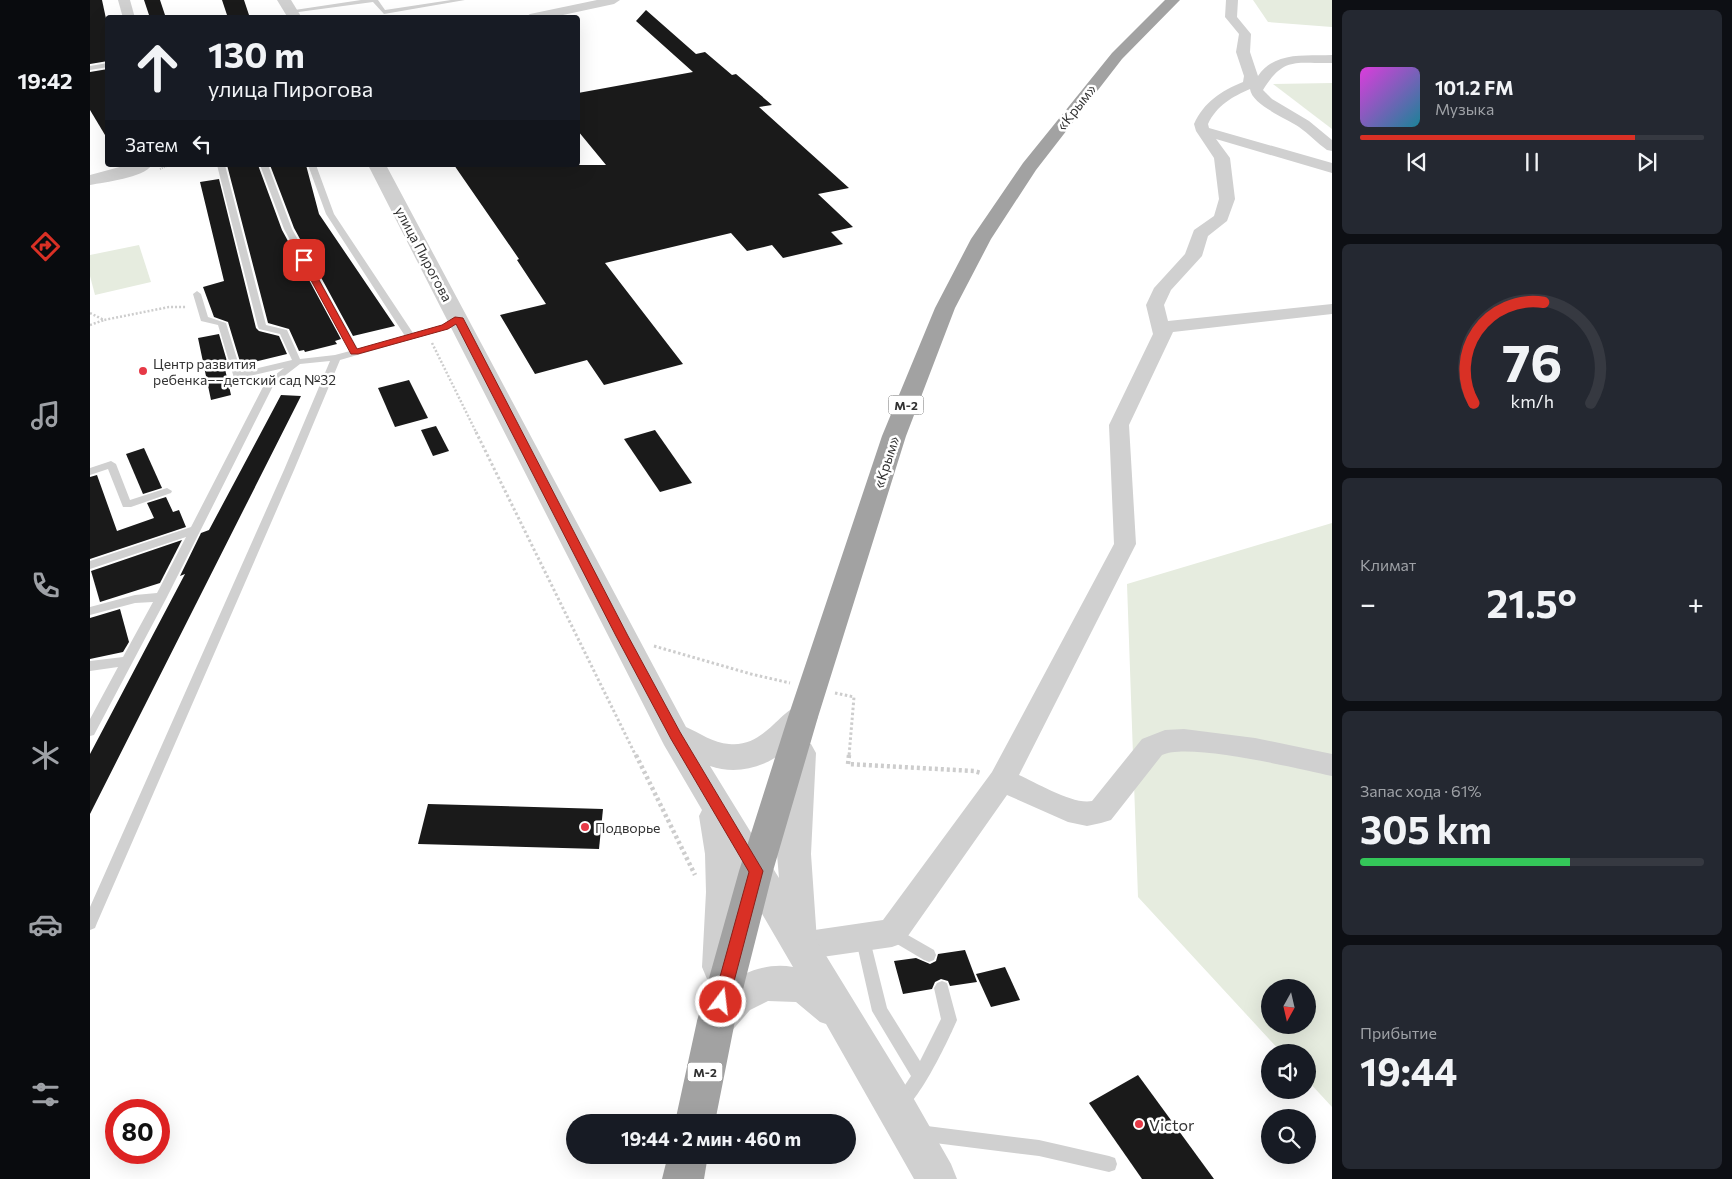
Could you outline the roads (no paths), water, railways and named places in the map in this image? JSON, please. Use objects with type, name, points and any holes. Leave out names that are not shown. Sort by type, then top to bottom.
[{"type":"highway","name":"«Крым»","points":[[756,871],[803,717],[894,436],[945,308],[981,238],[1029,167],[1117,56],[1173,0]]},
{"type":"highway","name":"М-2","points":[[697,1114],[716,1021],[756,871]]},
{"type":"highway","points":[[683,1179],[686,1164]]},
{"type":"street","points":[[124,0],[128,15]]},
{"type":"street","points":[[544,15],[614,0]]},
{"type":"street","points":[[1162,334],[1154,305],[1163,288],[1193,256],[1200,234],[1221,218],[1228,199],[1222,158],[1200,124],[1212,105],[1228,93],[1249,84],[1251,76],[1250,67],[1243,52],[1244,34],[1231,17],[1232,0]]},
{"type":"street","points":[[1332,59],[1291,60],[1278,64],[1269,70],[1256,90],[1262,99],[1272,107],[1303,124],[1332,147]]},
{"type":"street","points":[[1250,67],[1269,70]]},
{"type":"street","points":[[1203,131],[1332,168]]},
{"type":"street","points":[[90,180],[137,167]]},
{"type":"street","name":"улица Пирогова","points":[[378,167],[675,736]]},
{"type":"street","points":[[800,946],[892,933],[1002,780],[1125,544],[1119,425],[1166,328],[1175,325],[1332,309]]},
{"type":"street","points":[[675,736],[699,750],[723,758],[739,759],[761,752],[784,736],[803,717]]},
{"type":"street","points":[[800,946],[794,854],[796,799],[803,717]]},
{"type":"street","points":[[675,736],[904,1120],[936,1179]]},
{"type":"street","points":[[675,736],[709,790],[722,843],[725,886],[716,1021]]},
{"type":"street","points":[[1002,780],[1068,810],[1087,814],[1101,811],[1152,747],[1165,741],[1184,740],[1255,749],[1332,765]]},
{"type":"street","points":[[716,1021],[739,996],[760,984],[776,982],[798,986],[815,993],[843,1018]]},
{"type":"lane","points":[[290,10],[374,0],[384,12],[462,0]]},
{"type":"lane","points":[[90,68],[105,66]]},
{"type":"lane","points":[[222,167],[262,327],[284,332],[297,362]]},
{"type":"lane","points":[[265,167],[288,229],[355,352]]},
{"type":"lane","points":[[313,167],[330,214],[410,336]]},
{"type":"lane","points":[[198,299],[204,319],[222,323],[237,376],[297,362],[336,358],[445,327],[458,318]]},
{"type":"lane","points":[[90,923],[336,358]]},
{"type":"lane","points":[[90,732],[270,384],[297,362]]},
{"type":"lane","points":[[90,472],[111,464],[127,504],[167,491]]},
{"type":"lane","points":[[90,565],[195,530]]},
{"type":"lane","points":[[90,611],[135,599],[161,597]]},
{"type":"lane","points":[[90,666],[127,661]]},
{"type":"lane","points":[[892,933],[929,956]]},
{"type":"lane","points":[[862,936],[880,1012],[920,1076]]},
{"type":"lane","points":[[942,988],[950,1020],[920,1076],[904,1120],[1109,1164]]},
{"type":"place","name":"Центр развития ребенка––детский сад №32","points":[[143,371]]},
{"type":"place","name":"Подворье","points":[[585,827]]},
{"type":"place","name":"Victor","points":[[1139,1124]]}]
